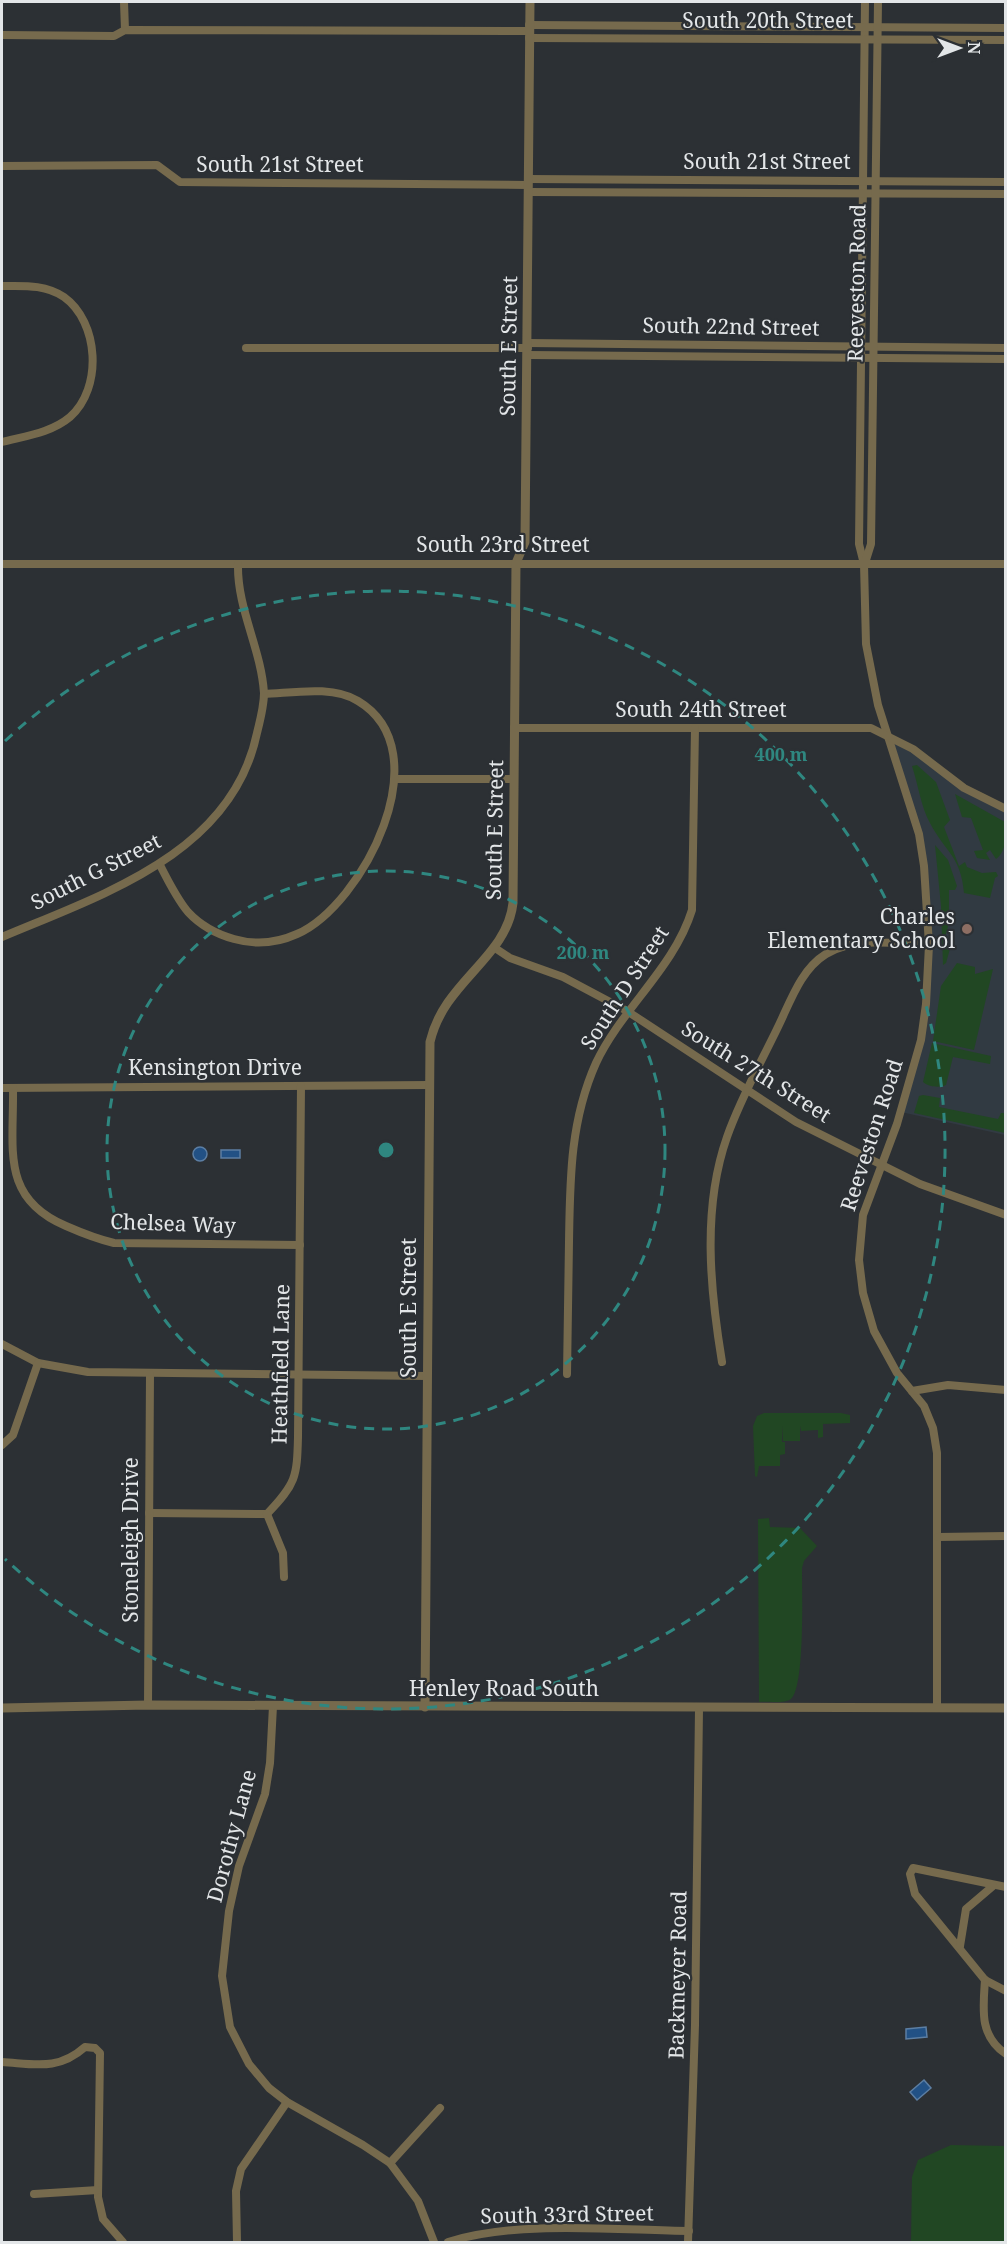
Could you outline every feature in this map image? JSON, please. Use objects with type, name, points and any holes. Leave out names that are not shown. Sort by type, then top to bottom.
[{"type":"street","points":[[124,2],[125,30]]},
{"type":"street","name":"South E Street","points":[[425,1707],[430,1042],[440,1013],[462,981],[495,948],[507,929],[513,906],[516,563],[525,542],[530,2]]},
{"type":"street","name":"Reeveston Road","points":[[865,2],[859,543],[864,564],[866,644],[878,705],[919,834],[924,866],[929,945],[926,1004],[921,1040],[899,1118],[880,1164],[863,1215],[859,1260],[863,1293],[874,1331],[897,1373],[924,1406],[933,1428],[937,1453],[937,1707]]},
{"type":"street","name":"Reeveston Road","points":[[864,564],[871,544],[878,2]]},
{"type":"street","name":"South 20th Street","points":[[2,35],[114,36],[125,30],[529,31],[865,27],[1005,28]]},
{"type":"street","name":"South 20th Street","points":[[529,31],[1005,40]]},
{"type":"street","name":"South 21st Street","points":[[2,166],[157,165],[180,182],[528,185],[877,194],[1005,194]]},
{"type":"street","name":"South 21st Street","points":[[528,185],[863,181],[1005,182]]},
{"type":"street","points":[[2,286],[42,287],[64,297],[85,322],[91,347],[90,382],[81,405],[72,415],[51,429],[2,443]]},
{"type":"street","name":"South 22nd Street","points":[[246,348],[528,349],[861,346],[1005,348]]},
{"type":"street","name":"South 22nd Street","points":[[528,349],[861,358],[1005,359]]},
{"type":"street","name":"South 23rd Street","points":[[2,564],[1005,564]]},
{"type":"street","name":"South G Street","points":[[2,937],[160,866],[202,832],[236,789],[252,756],[264,694],[257,654],[239,592],[238,564]]},
{"type":"street","points":[[160,866],[187,911],[215,933],[244,942],[261,943],[296,935],[324,915],[357,875],[384,824],[395,778],[394,748],[387,729],[377,716],[357,700],[330,693],[264,694]]},
{"type":"street","name":"South 24th Street","points":[[514,728],[871,729],[913,749],[964,789],[1005,809]]},
{"type":"street","name":"South D Street","points":[[567,1374],[572,1143],[583,1096],[596,1064],[627,1011],[682,937],[693,910],[695,728]]},
{"type":"street","points":[[395,778],[514,779]]},
{"type":"street","points":[[722,1362],[712,1295],[712,1215],[727,1137],[746,1092],[804,975],[825,955],[856,944],[929,945]]},
{"type":"street","name":"South 27th Street","points":[[495,948],[510,958],[563,977],[627,1011],[746,1092],[796,1122],[920,1184],[1005,1215]]},
{"type":"street","name":"Kensington Drive","points":[[2,1088],[429,1084]]},
{"type":"street","name":"Heathfield Lane","points":[[267,1514],[293,1484],[297,1468],[301,1086]]},
{"type":"street","name":"Chelsea Way","points":[[13,1088],[15,1175],[28,1202],[51,1220],[94,1238],[114,1243],[300,1245]]},
{"type":"street","points":[[2,1344],[38,1363],[88,1372],[427,1376]]},
{"type":"street","points":[[2,1445],[13,1436],[38,1363]]},
{"type":"street","name":"Stoneleigh Drive","points":[[148,1705],[150,1374]]},
{"type":"street","points":[[912,1391],[948,1385],[1005,1390]]},
{"type":"street","points":[[149,1513],[267,1514],[282,1553],[284,1577]]},
{"type":"street","points":[[938,1537],[1005,1536]]},
{"type":"street","name":"Henley Road South","points":[[2,1708],[148,1705],[1005,1708]]},
{"type":"street","name":"Dorothy Lane","points":[[273,1706],[267,1788],[235,1879],[222,1976],[227,2015],[240,2049],[256,2074],[287,2102],[390,2163],[418,2201],[434,2242]]},
{"type":"street","name":"Backmeyer Road","points":[[688,2242],[695,2025],[699,1708]]},
{"type":"street","points":[[1005,1887],[913,1868],[910,1878],[915,1893],[985,1980],[1005,1991]]},
{"type":"street","points":[[960,1947],[966,1909],[993,1886]]},
{"type":"street","points":[[985,1980],[983,2012],[986,2032],[996,2048],[1005,2054]]},
{"type":"street","points":[[2,2062],[53,2065],[69,2060],[85,2047],[95,2048],[100,2053],[98,2190],[103,2219],[123,2242]]},
{"type":"street","points":[[237,2242],[236,2190],[241,2169],[287,2102]]},
{"type":"street","points":[[390,2163],[440,2108]]},
{"type":"street","points":[[34,2194],[98,2190]]},
{"type":"street","name":"South 33rd Street","points":[[448,2242],[479,2233],[513,2230],[689,2231]]},
{"type":"shaded area","name":"Charles Elementary School","points":[[887,735],[964,788],[1005,809],[1005,1135],[901,1112],[926,1004],[924,866]]},
{"type":"green space","points":[[917,765],[936,782],[950,820],[944,827],[959,866],[965,862],[967,867],[982,873],[996,872],[998,876],[995,878],[990,898],[964,893],[956,862],[936,833],[924,810],[912,766]]},
{"type":"green space","points":[[955,794],[1005,822],[1004,847],[996,859],[990,850],[986,853],[990,860],[977,858],[974,851],[983,850],[971,818],[962,817]]},
{"type":"green space","points":[[935,845],[948,860],[957,886],[955,890],[949,890],[949,923],[944,941],[951,945],[946,963],[943,965],[941,906]]},
{"type":"green space","points":[[957,963],[975,967],[975,974],[993,969],[974,1050],[933,1041],[941,986]]},
{"type":"green space","points":[[932,1043],[991,1056],[990,1064],[953,1057],[946,1085],[937,1087],[928,1085],[923,1082]]},
{"type":"green space","points":[[919,1096],[940,1098],[939,1107],[998,1119],[1001,1113],[1005,1113],[1005,1133],[914,1113]]},
{"type":"green space","points":[[764,1413],[841,1413],[850,1415],[850,1423],[823,1424],[823,1437],[818,1438],[818,1430],[801,1431],[800,1426],[800,1441],[783,1441],[782,1426],[782,1442],[785,1442],[785,1454],[780,1455],[780,1466],[759,1466],[757,1477],[755,1476],[753,1426],[757,1416]]},
{"type":"green space","points":[[769,1518],[770,1527],[800,1528],[817,1546],[804,1561],[802,1568],[802,1637],[799,1677],[791,1699],[780,1702],[759,1702],[758,1519]]},
{"type":"green space","points":[[951,2145],[1005,2146],[1005,2242],[911,2242],[912,2177],[918,2160]]},
{"type":"water","points":[[200,1147],[205,1149],[207,1154],[205,1159],[200,1161],[195,1159],[193,1154],[195,1149]]},
{"type":"water","points":[[221,1150],[240,1150],[240,1158],[221,1158]]},
{"type":"water","points":[[926,2027],[927,2037],[906,2039],[906,2029]]},
{"type":"water","points":[[924,2080],[931,2088],[917,2100],[910,2092]]},
{"type":"place","name":"Charles Elementary School","points":[[967,929]]}]
